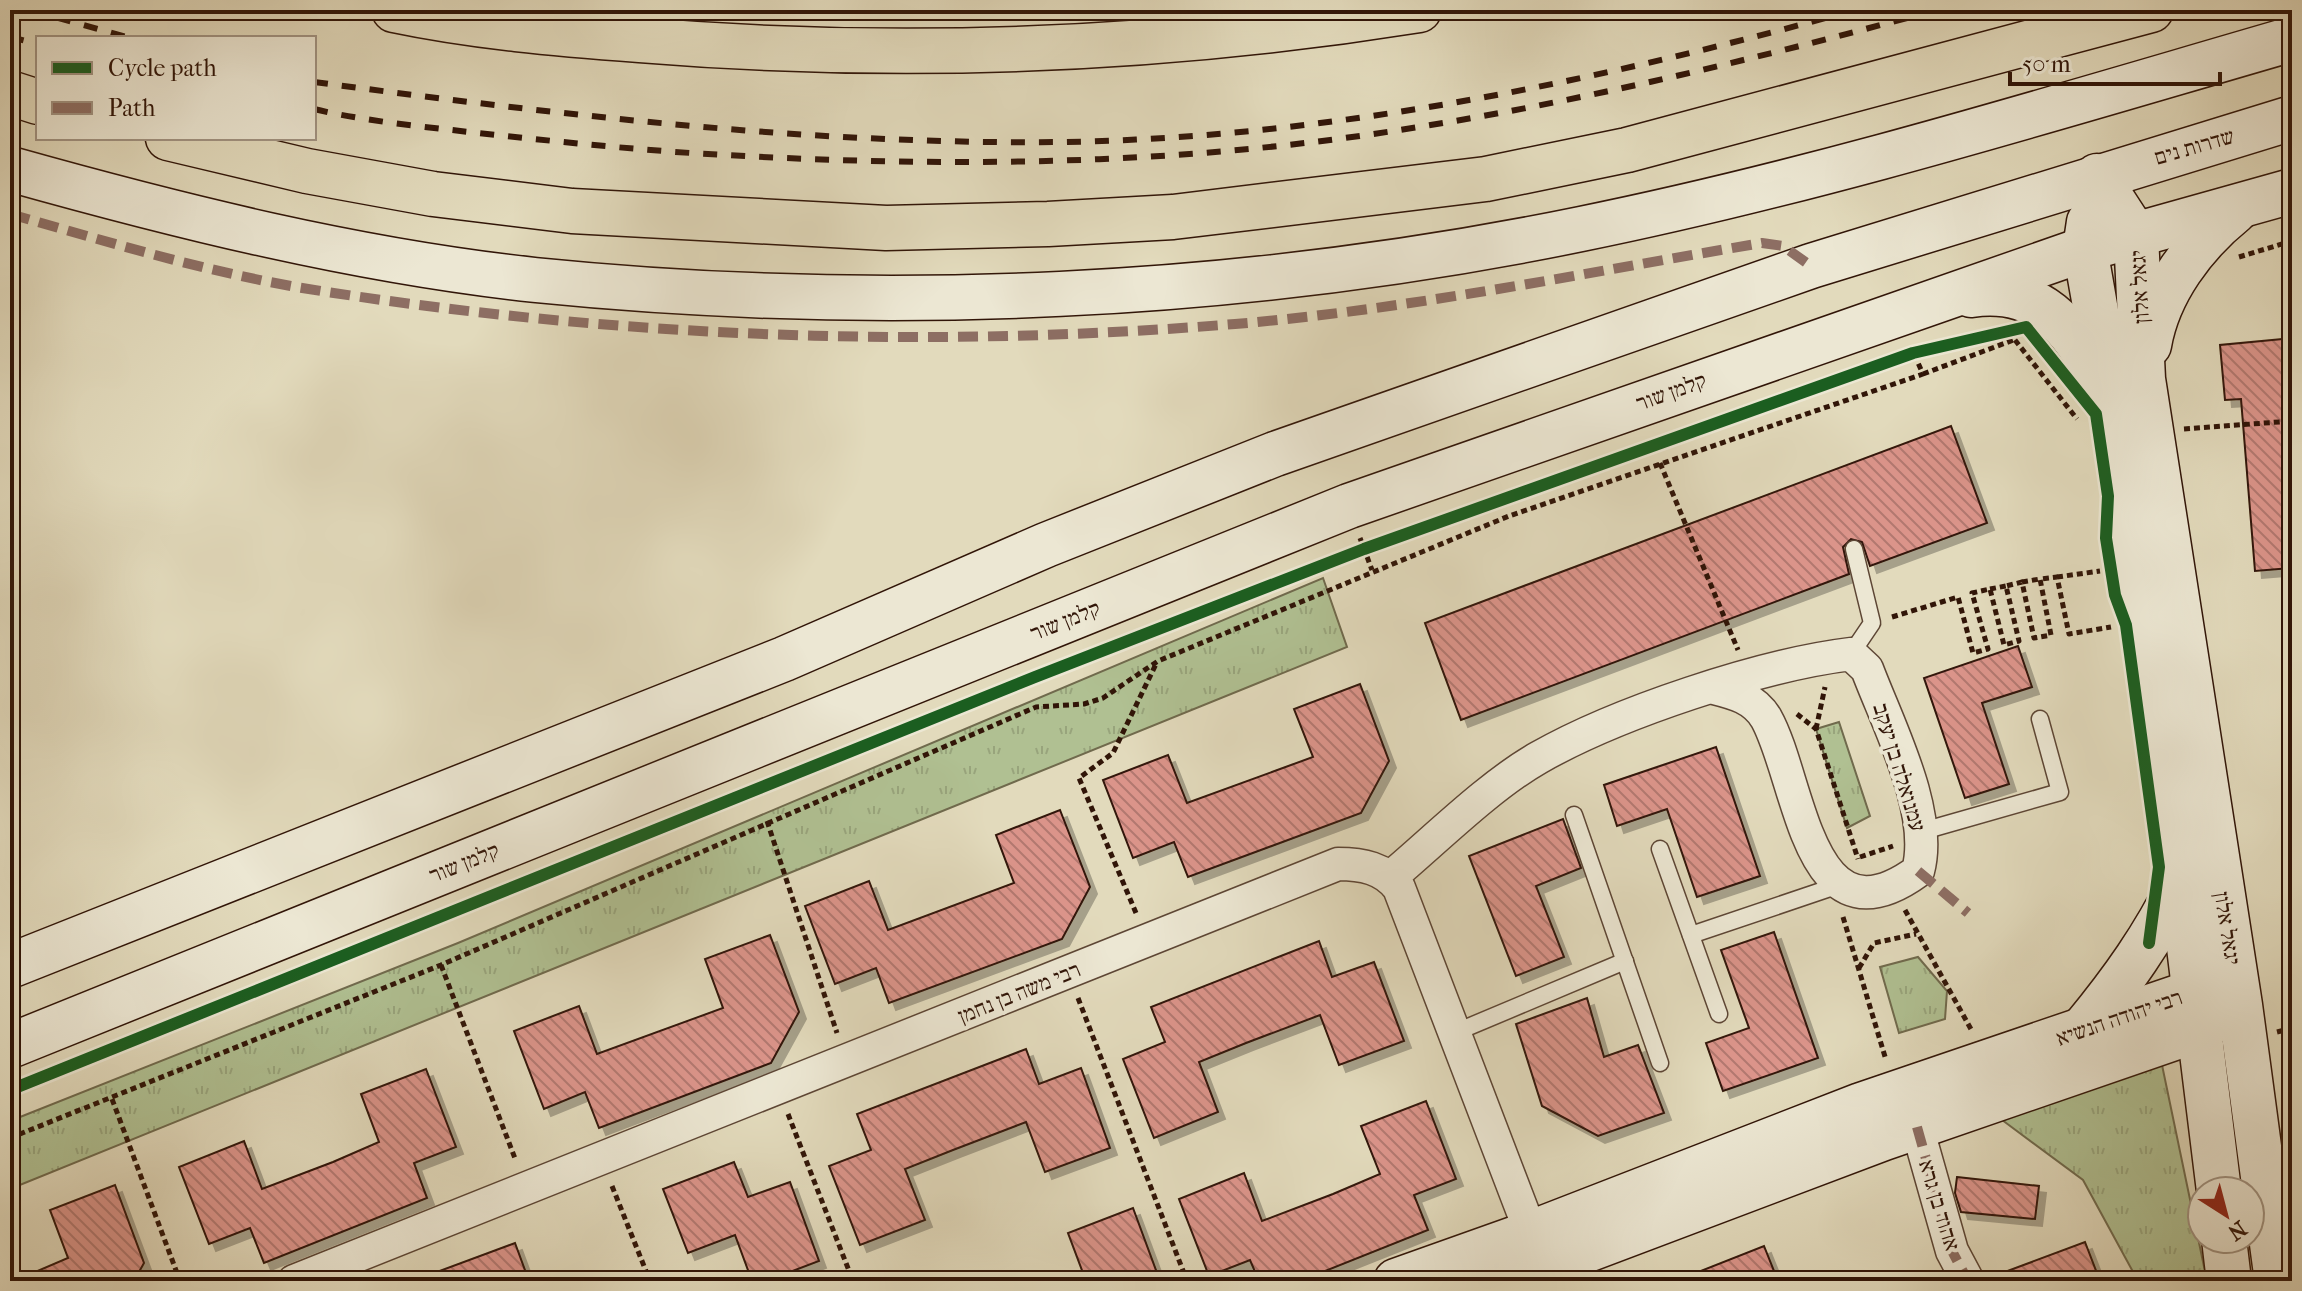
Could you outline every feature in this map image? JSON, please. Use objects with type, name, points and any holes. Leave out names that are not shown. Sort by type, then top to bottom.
[{"type":"highway","points":[[394,10],[550,32],[777,51],[1107,44],[1419,10]]},
{"type":"highway","points":[[176,140],[307,171],[433,194],[572,211],[886,228],[1173,217],[1486,179],[1596,157],[1852,92],[2151,10]]},
{"type":"highway","points":[[10,93],[36,101]]},
{"type":"main road","points":[[10,169],[127,202],[354,252],[531,279],[802,298],[945,298],[1114,291],[1316,271],[1577,230],[1717,200],[1869,160],[2292,39]]},
{"type":"main road","name":"שדרות נים","points":[[2097,176],[2292,118]]},
{"type":"main road","points":[[10,966],[784,659],[1046,545],[1275,454],[1811,266],[2097,176]]},
{"type":"main road","name":"יגאל אלון","points":[[2097,176],[2136,236],[2111,401]]},
{"type":"main road","name":"יגאל אלון","points":[[2097,176],[2085,249],[2111,401],[2118,626],[2181,882],[2217,1175]]},
{"type":"main road","points":[[2136,236],[2292,191]]},
{"type":"main road","points":[[1912,307],[2007,293],[2027,298],[2035,317],[2079,345],[2111,401],[2150,339],[2177,276],[2209,235],[2241,205]]},
{"type":"main road","name":"קלמן שור","points":[[10,1046],[1349,506],[1912,307],[2085,249],[2136,236]]},
{"type":"main road","name":"יגאל אלון","points":[[2111,401],[2151,431],[2240,1005],[2277,1281]]},
{"type":"main road","points":[[2082,1030],[2129,974],[2160,926],[2181,882]]},
{"type":"main road","name":"רבי יהודה הנשיא","points":[[1906,1110],[1990,1061],[2082,1030],[2240,1005]]},
{"type":"main road","name":"רבי יהודה הנשיא","points":[[1396,1281],[1547,1246],[1906,1110],[2198,1010]]},
{"type":"main road","name":"רבי יהודה הנשיא","points":[[1511,1279],[1547,1246]]},
{"type":"main road","points":[[2226,1255],[2229,1281]]},
{"type":"street","points":[[1547,1246],[1454,1033],[1399,888],[1391,877],[1537,758],[1639,712],[1749,677],[1841,655]]},
{"type":"street","name":"עמנואלה בן יעקב","points":[[1841,655],[1867,669],[1923,831],[1918,871],[1895,887]]},
{"type":"street","points":[[1765,716],[1768,692],[1790,666]]},
{"type":"street","points":[[1714,688],[1745,697],[1765,716],[1816,855],[1839,885],[1866,893],[1895,887]]},
{"type":"street","name":"רבי משה בן נחמן","points":[[294,1281],[1338,864],[1359,864],[1391,877]]},
{"type":"street","name":"אהוד בן גרא","points":[[1906,1110],[1952,1251],[1968,1281]]},
{"type":"lane","points":[[1841,655],[1872,623],[1854,549]]},
{"type":"lane","points":[[1923,831],[2060,792],[2040,719]]},
{"type":"lane","points":[[1574,815],[1660,1063]]},
{"type":"lane","points":[[1660,849],[1719,1014]]},
{"type":"lane","points":[[1691,935],[1839,885]]},
{"type":"lane","points":[[1454,1033],[1625,961]]},
{"type":"path","points":[[1912,307],[1913,353],[1923,374]]},
{"type":"path","points":[[1970,340],[2035,317]]},
{"type":"path","points":[[10,1138],[441,965],[767,821],[1036,707],[1084,704],[1103,698],[1158,661],[1495,521],[2015,340],[2035,317]]},
{"type":"path","points":[[2015,340],[2111,401]]},
{"type":"path","points":[[1899,358],[1928,350]]},
{"type":"path","points":[[2151,431],[2292,421]]},
{"type":"path","points":[[1660,463],[1749,677]]},
{"type":"path","points":[[1350,555],[1379,544]]},
{"type":"path","points":[[2098,556],[2108,583]]},
{"type":"path","points":[[1872,623],[1972,593],[2105,568]]},
{"type":"path","points":[[2057,577],[2069,634],[2118,626]]},
{"type":"path","points":[[2022,582],[2034,638],[2051,635],[2040,579]]},
{"type":"path","points":[[1990,589],[2004,645],[2019,641],[2006,586]]},
{"type":"path","points":[[1958,597],[1973,653],[1988,649],[1972,593]]},
{"type":"path","points":[[1816,729],[1841,655]]},
{"type":"path","points":[[1148,940],[1079,778],[1113,753],[1158,661]]},
{"type":"path","points":[[767,821],[846,1061]]},
{"type":"path","points":[[1839,885],[1836,895],[1858,969],[1906,1110]]},
{"type":"path","points":[[1895,887],[1916,934],[1990,1061]]},
{"type":"path","points":[[1858,969],[1874,943],[1916,934]]},
{"type":"path","points":[[441,965],[527,1188]]},
{"type":"path","points":[[1088,1025],[1187,1281]]},
{"type":"path","points":[[112,1099],[180,1281]]},
{"type":"path","points":[[798,1142],[853,1281]]},
{"type":"path","points":[[601,1159],[650,1281]]},
{"type":"green space","points":[[1323,578],[1347,647],[10,1189],[10,1121],[458,943]]},
{"type":"green space","points":[[1839,722],[1870,816],[1847,828],[1816,729]]},
{"type":"green space","points":[[1918,957],[1947,991],[1945,1019],[1899,1033],[1880,967]]},
{"type":"green space","points":[[2162,1065],[2186,1180],[2186,1255],[2202,1255],[2207,1281],[2138,1281],[2083,1180],[1994,1114]]},
{"type":"building","points":[[2292,338],[2292,568],[2255,571],[2241,399],[2225,400],[2220,345]]},
{"type":"building","points":[[1951,426],[1987,523],[1870,566],[1862,542],[1851,539],[1843,547],[1849,574],[1461,720],[1425,623]]},
{"type":"building","points":[[2018,646],[2032,687],[1982,703],[2009,784],[1965,798],[1924,678]]},
{"type":"building","points":[[1360,684],[1389,761],[1361,813],[1188,877],[1174,842],[1133,858],[1103,780],[1168,755],[1187,803],[1313,757],[1294,709]]},
{"type":"building","points":[[1716,747],[1760,876],[1697,897],[1667,809],[1617,826],[1604,785]]},
{"type":"building","points":[[1060,810],[1090,887],[1062,939],[889,1003],[876,968],[835,984],[805,906],[869,881],[888,930],[1014,883],[996,835]]},
{"type":"building","points":[[1563,819],[1581,868],[1536,886],[1564,957],[1516,976],[1469,856]]},
{"type":"building","points":[[1774,932],[1818,1058],[1723,1091],[1706,1043],[1749,1028],[1721,950]]},
{"type":"building","points":[[770,935],[799,1012],[771,1063],[599,1128],[585,1092],[544,1109],[514,1031],[579,1006],[597,1054],[723,1008],[705,959]]},
{"type":"building","points":[[1319,941],[1332,977],[1374,962],[1404,1041],[1339,1065],[1320,1015],[1246,1043],[1199,1062],[1218,1112],[1154,1138],[1123,1059],[1165,1042],[1151,1007]]},
{"type":"building","points":[[1587,998],[1604,1057],[1638,1045],[1664,1113],[1598,1136],[1542,1106],[1516,1024]]},
{"type":"building","points":[[1026,1049],[1039,1084],[1081,1068],[1110,1148],[1045,1172],[1026,1122],[953,1150],[905,1169],[925,1220],[860,1245],[829,1166],[871,1150],[857,1114]]},
{"type":"building","points":[[426,1069],[456,1147],[414,1163],[427,1198],[264,1263],[250,1228],[209,1244],[179,1167],[244,1141],[262,1189],[333,1162],[379,1142],[361,1094]]},
{"type":"building","points":[[1426,1101],[1456,1179],[1414,1195],[1428,1230],[1300,1281],[1259,1281],[1250,1260],[1209,1276],[1179,1199],[1244,1173],[1262,1221],[1333,1194],[1380,1174],[1361,1126]]},
{"type":"building","points":[[734,1162],[748,1197],[790,1182],[819,1261],[766,1281],[752,1281],[735,1235],[688,1253],[663,1189]]},
{"type":"building","points":[[1957,1177],[2039,1186],[2035,1219],[1961,1212],[1955,1193]]},
{"type":"building","points":[[115,1185],[144,1263],[134,1281],[14,1281],[68,1258],[50,1210]]},
{"type":"building","points":[[1133,1208],[1160,1281],[1086,1281],[1068,1233]]},
{"type":"building","points":[[2085,1242],[2100,1281],[1986,1279]]},
{"type":"building","points":[[515,1243],[529,1281],[418,1281],[418,1279]]},
{"type":"building","points":[[1764,1246],[1778,1281],[1678,1281],[1678,1280]]},
{"type":"railway","points":[[30,10],[123,36]]},
{"type":"railway","points":[[316,82],[500,106],[781,133],[968,142],[1163,138],[1263,130],[1463,101],[1660,60],[1855,10]]},
{"type":"railway","points":[[316,109],[430,128],[691,153],[960,162],[1139,157],[1317,142],[1473,118],[1673,77],[1937,10]]},
{"type":"railway","points":[[10,37],[36,44]]},
{"type":"marked path","points":[[10,214],[203,267],[321,291],[548,320],[777,334],[1006,336],[1235,324],[1368,309],[1500,289],[1762,243],[1783,246],[1811,266]]},
{"type":"marked path","points":[[1918,871],[1968,913]]},
{"type":"marked path","points":[[1917,1127],[1952,1251],[1968,1281]]},
{"type":"cycle path","points":[[10,1090],[1035,677],[1364,549],[1913,353],[2026,327],[2096,414],[2108,496],[2106,538],[2115,595],[2126,625],[2159,867],[2149,943]]}]
